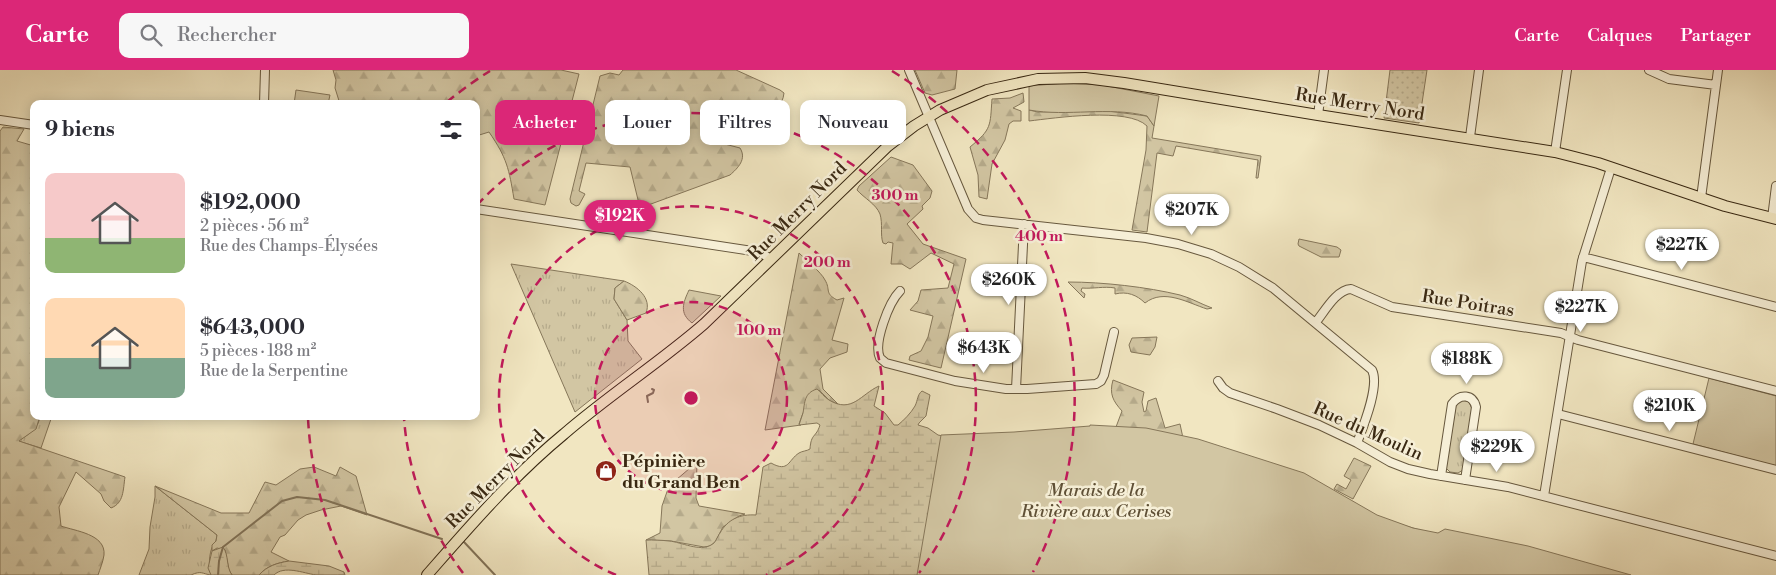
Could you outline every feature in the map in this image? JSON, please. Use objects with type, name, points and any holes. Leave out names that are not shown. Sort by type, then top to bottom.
[{"type":"main road","name":"Rue Merry Nord","points":[[426,575],[529,464],[579,421],[689,337],[875,157],[928,116],[951,104],[987,90],[1064,74],[1470,138],[1555,152],[1774,219]]},
{"type":"street","points":[[264,100],[266,70]]},
{"type":"street","points":[[909,70],[966,206],[972,216],[979,219],[1169,242],[1195,248],[1222,259],[1250,274],[1279,292],[1374,372],[1375,377],[1369,410],[1356,443]]},
{"type":"street","points":[[1318,115],[1324,70]]},
{"type":"street","points":[[1470,138],[1479,70]]},
{"type":"street","points":[[1555,152],[1567,70]]},
{"type":"street","points":[[1649,70],[1669,79],[1716,85]]},
{"type":"street","points":[[1701,198],[1718,70]]},
{"type":"street","points":[[0,120],[30,124]]},
{"type":"street","points":[[1544,496],[1583,257],[1611,168]]},
{"type":"street","points":[[1774,219],[1776,186]]},
{"type":"street","points":[[480,209],[759,252],[771,259]]},
{"type":"street","points":[[1016,389],[1024,224]]},
{"type":"street","points":[[1583,257],[1776,307]]},
{"type":"street","name":"Rue Poitras","points":[[1316,322],[1340,293],[1351,289],[1388,306],[1561,333],[1776,390]]},
{"type":"street","points":[[900,291],[891,302],[887,312],[878,347],[882,360],[889,364],[960,382],[1016,389],[1099,383],[1104,375],[1114,332]]},
{"type":"street","name":"Rue du Moulin","points":[[1218,381],[1222,388],[1230,394],[1292,414],[1356,443],[1398,466],[1418,472],[1508,487],[1776,556]]},
{"type":"street","points":[[1441,476],[1451,406],[1458,397],[1465,396],[1474,400],[1476,408],[1465,480]]},
{"type":"street","points":[[1558,414],[1776,470]]},
{"type":"green space","points":[[333,70],[561,70],[579,74],[572,100],[495,100],[495,141],[489,132],[480,135],[480,100],[339,100],[335,88],[336,80]]},
{"type":"green space","points":[[623,70],[736,70],[784,93],[782,100],[700,100],[700,145],[728,145],[740,148],[742,152],[741,163],[730,175],[640,208],[630,167],[586,163],[579,191],[585,194],[579,205],[576,206],[571,203],[570,199],[583,145],[595,145],[594,100],[600,76],[610,73],[619,75]]},
{"type":"green space","points":[[915,70],[957,70],[955,89],[932,95],[925,93]]},
{"type":"green space","points":[[1390,70],[1427,70],[1419,123],[1384,118]]},
{"type":"green space","points":[[1065,83],[1102,85],[1159,96],[1154,126],[1147,116],[1132,113],[1044,112],[1029,110],[1029,86]]},
{"type":"green space","points":[[296,90],[330,95],[329,100],[295,100]]},
{"type":"green space","points":[[1023,93],[1024,102],[1013,108],[1021,111],[1021,121],[1013,121],[1009,124],[1005,140],[992,164],[987,199],[979,197],[978,175],[970,147],[982,136],[989,126],[992,99],[1010,98]]},
{"type":"green space","points":[[1029,110],[1038,112],[1108,111],[1147,116],[1154,126],[1152,138],[1261,156],[1258,178],[1256,178],[1258,160],[1176,146],[1173,156],[1157,153],[1147,232],[1132,230],[1146,150],[1147,126],[1138,120],[1108,115],[1073,116],[1029,121]]},
{"type":"green space","points":[[3,127],[24,129],[17,141],[30,145],[30,420],[39,420],[36,429],[19,441],[125,477],[121,499],[111,508],[104,501],[101,494],[76,472],[59,507],[61,526],[88,534],[100,542],[104,555],[98,575],[0,575],[0,131]]},
{"type":"green space","points":[[498,145],[561,145],[545,205],[514,199],[511,180]]},
{"type":"green space","points":[[891,157],[913,165],[932,191],[930,198],[922,206],[923,209],[907,224],[923,244],[966,259],[941,368],[909,360],[910,356],[921,351],[928,337],[933,316],[910,310],[918,301],[921,290],[948,288],[954,264],[931,253],[910,269],[902,264],[891,264],[893,243],[883,243],[880,214],[873,204],[857,190]]},
{"type":"green space","points":[[1299,239],[1337,247],[1341,250],[1339,257],[1321,257],[1299,246]]},
{"type":"green space","points":[[799,253],[823,277],[827,283],[830,295],[837,300],[844,298],[832,340],[848,344],[847,352],[830,358],[820,369],[823,389],[838,404],[830,401],[819,390],[803,413],[799,424],[801,425],[765,430]]},
{"type":"green space","points":[[511,264],[624,281],[615,288],[614,299],[627,320],[628,341],[642,359],[575,412]]},
{"type":"green space","points":[[624,281],[638,289],[647,302],[646,313],[627,320],[614,299],[615,288]]},
{"type":"green space","points":[[1068,282],[1110,284],[1167,292],[1184,296],[1212,308],[1207,309],[1168,297],[1152,299],[1145,303],[1132,294],[1115,294],[1115,288],[1111,287],[1082,288],[1081,291],[1085,294],[1084,298]]},
{"type":"green space","points":[[689,290],[721,296],[692,323],[685,315],[683,308]]},
{"type":"green space","points":[[1157,337],[1155,347],[1150,355],[1131,352],[1129,345],[1132,338]]},
{"type":"green space","points":[[1709,378],[1776,396],[1776,466],[1693,444]]},
{"type":"green space","points":[[1113,380],[1144,392],[1142,402],[1144,412],[1146,411],[1148,401],[1156,398],[1165,428],[1180,424],[1183,438],[1116,427],[1122,411],[1113,397],[1111,389]]},
{"type":"green space","name":"Marais de la Rivière aux Cerises","points":[[879,386],[874,406],[885,413],[894,425],[898,425],[909,414],[922,391],[930,395],[926,416],[918,425],[928,428],[938,435],[1382,519],[1574,575],[649,575],[646,540],[669,541],[696,547],[707,547],[714,543],[723,528],[735,518],[745,515],[756,515],[763,467],[771,463],[781,467],[785,466],[799,453],[810,449],[811,440],[820,425],[817,423],[799,425],[807,395],[817,389],[829,400],[844,405],[856,401]]},
{"type":"green space","points":[[1462,400],[1469,402],[1472,409],[1463,470],[1458,473],[1450,472],[1446,468],[1456,405]]},
{"type":"green space","points":[[39,420],[51,420],[41,448],[18,441],[29,434],[38,424]]},
{"type":"green space","name":"Marais de la Rivière aux Cerises","points":[[1090,425],[1146,428],[1198,439],[1304,473],[1377,515],[1413,528],[1438,533],[1445,529],[1528,546],[1631,575],[917,575],[941,435],[1014,432]]},
{"type":"green space","points":[[1354,458],[1371,466],[1353,499],[1334,489],[1337,484],[1346,489],[1351,480],[1344,476]]},
{"type":"green space","points":[[697,462],[696,498],[699,506],[745,514],[723,527],[715,542],[710,546],[704,547],[671,541],[646,540],[660,533],[662,506],[669,486]]},
{"type":"green space","points":[[314,467],[336,476],[340,467],[356,476],[367,515],[341,506],[306,515],[298,520],[285,535],[280,537],[271,552],[289,561],[272,565],[259,575],[232,575],[229,570],[225,550],[217,548],[212,551],[212,545],[216,541],[217,535],[155,486],[221,513],[249,513],[265,482],[276,485],[300,469]]},
{"type":"green space","points":[[155,486],[217,535],[210,557],[211,575],[200,573],[191,575],[139,575],[149,549]]},
{"type":"green space","points":[[223,547],[232,575],[211,575],[208,568],[212,551]]},
{"type":"green space","points":[[289,561],[329,566],[344,572],[345,575],[316,575],[300,571],[283,570],[274,575],[259,575],[272,565]]},
{"type":"waterway","points":[[648,402],[647,396],[653,393],[654,390],[652,389]]},
{"type":"waterway","points":[[218,575],[223,547],[282,501],[297,497],[325,500],[442,539]]},
{"type":"waterway","points":[[464,542],[495,575]]},
{"type":"place","name":"Pépinière du Grand Ben","points":[[606,471]]}]
